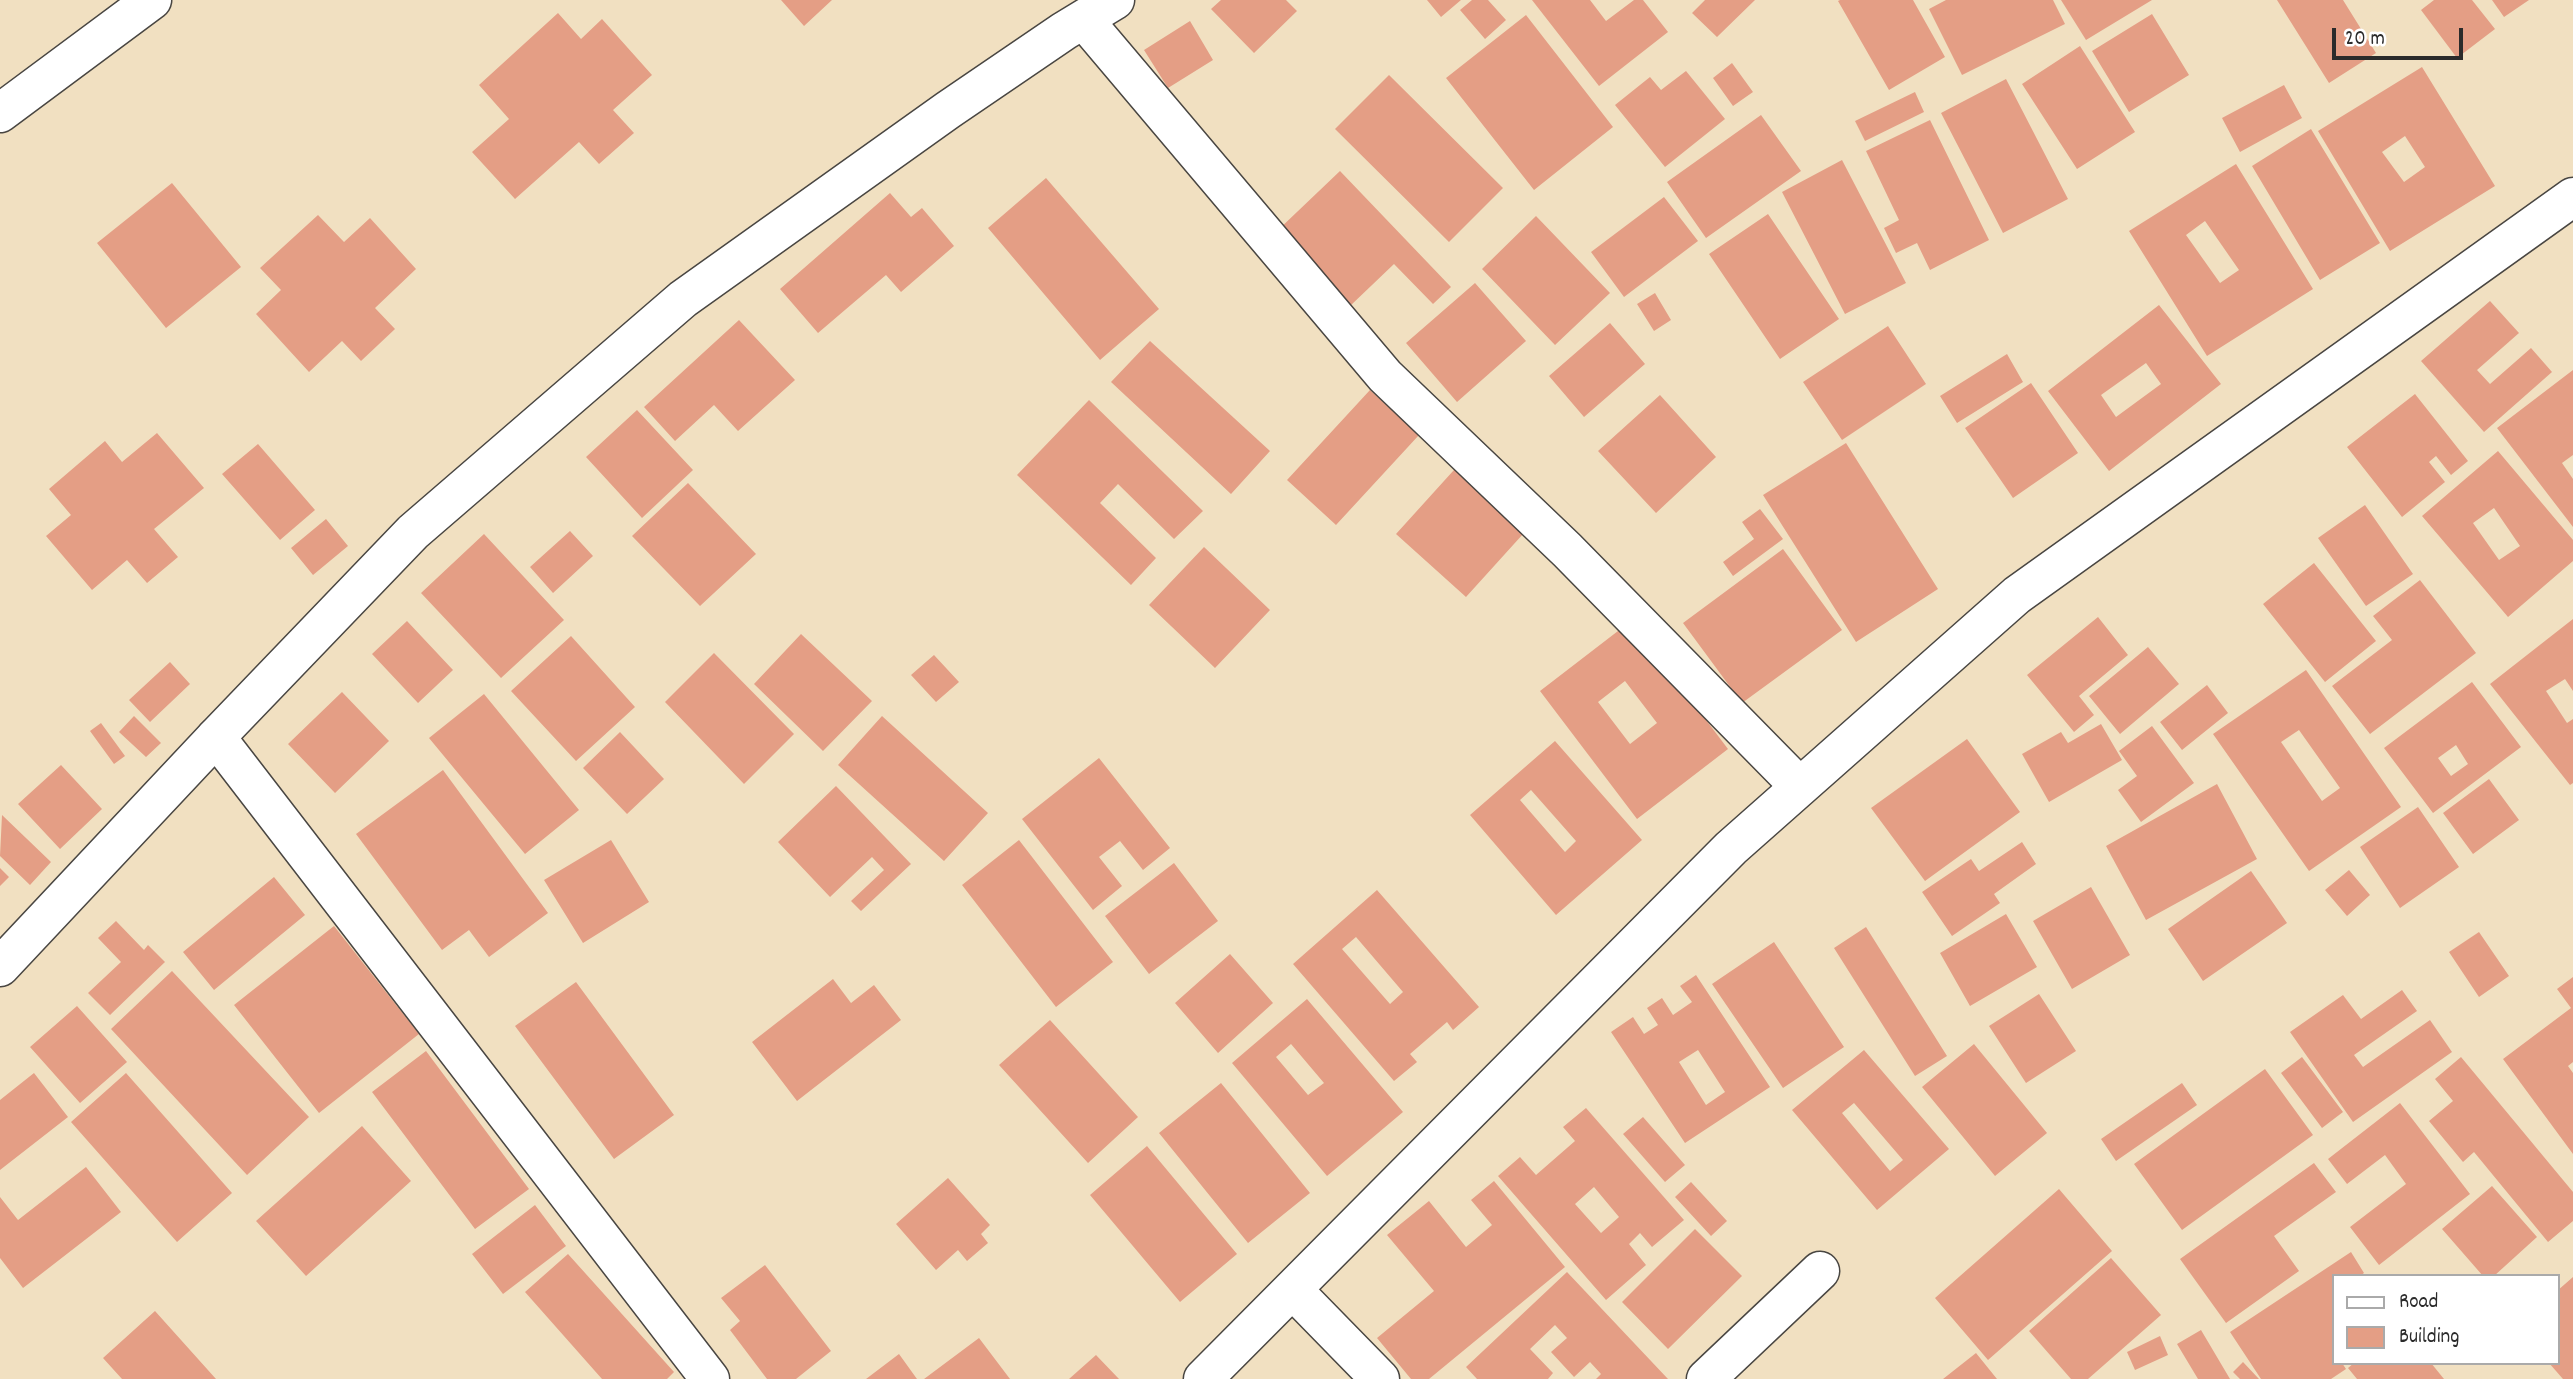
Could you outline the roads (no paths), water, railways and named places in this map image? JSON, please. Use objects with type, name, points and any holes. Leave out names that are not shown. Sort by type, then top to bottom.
[{"type":"street","points":[[0,113],[152,0]]},
{"type":"street","points":[[0,967],[414,532],[683,299],[948,110],[1100,10],[1385,376],[1567,550],[1799,786]]},
{"type":"street","points":[[1203,1379],[1731,848],[2017,595],[2573,197]]},
{"type":"street","points":[[216,737],[710,1379]]},
{"type":"street","points":[[1706,1379],[1820,1271]]},
{"type":"street","points":[[1293,1290],[1380,1379]]}]
